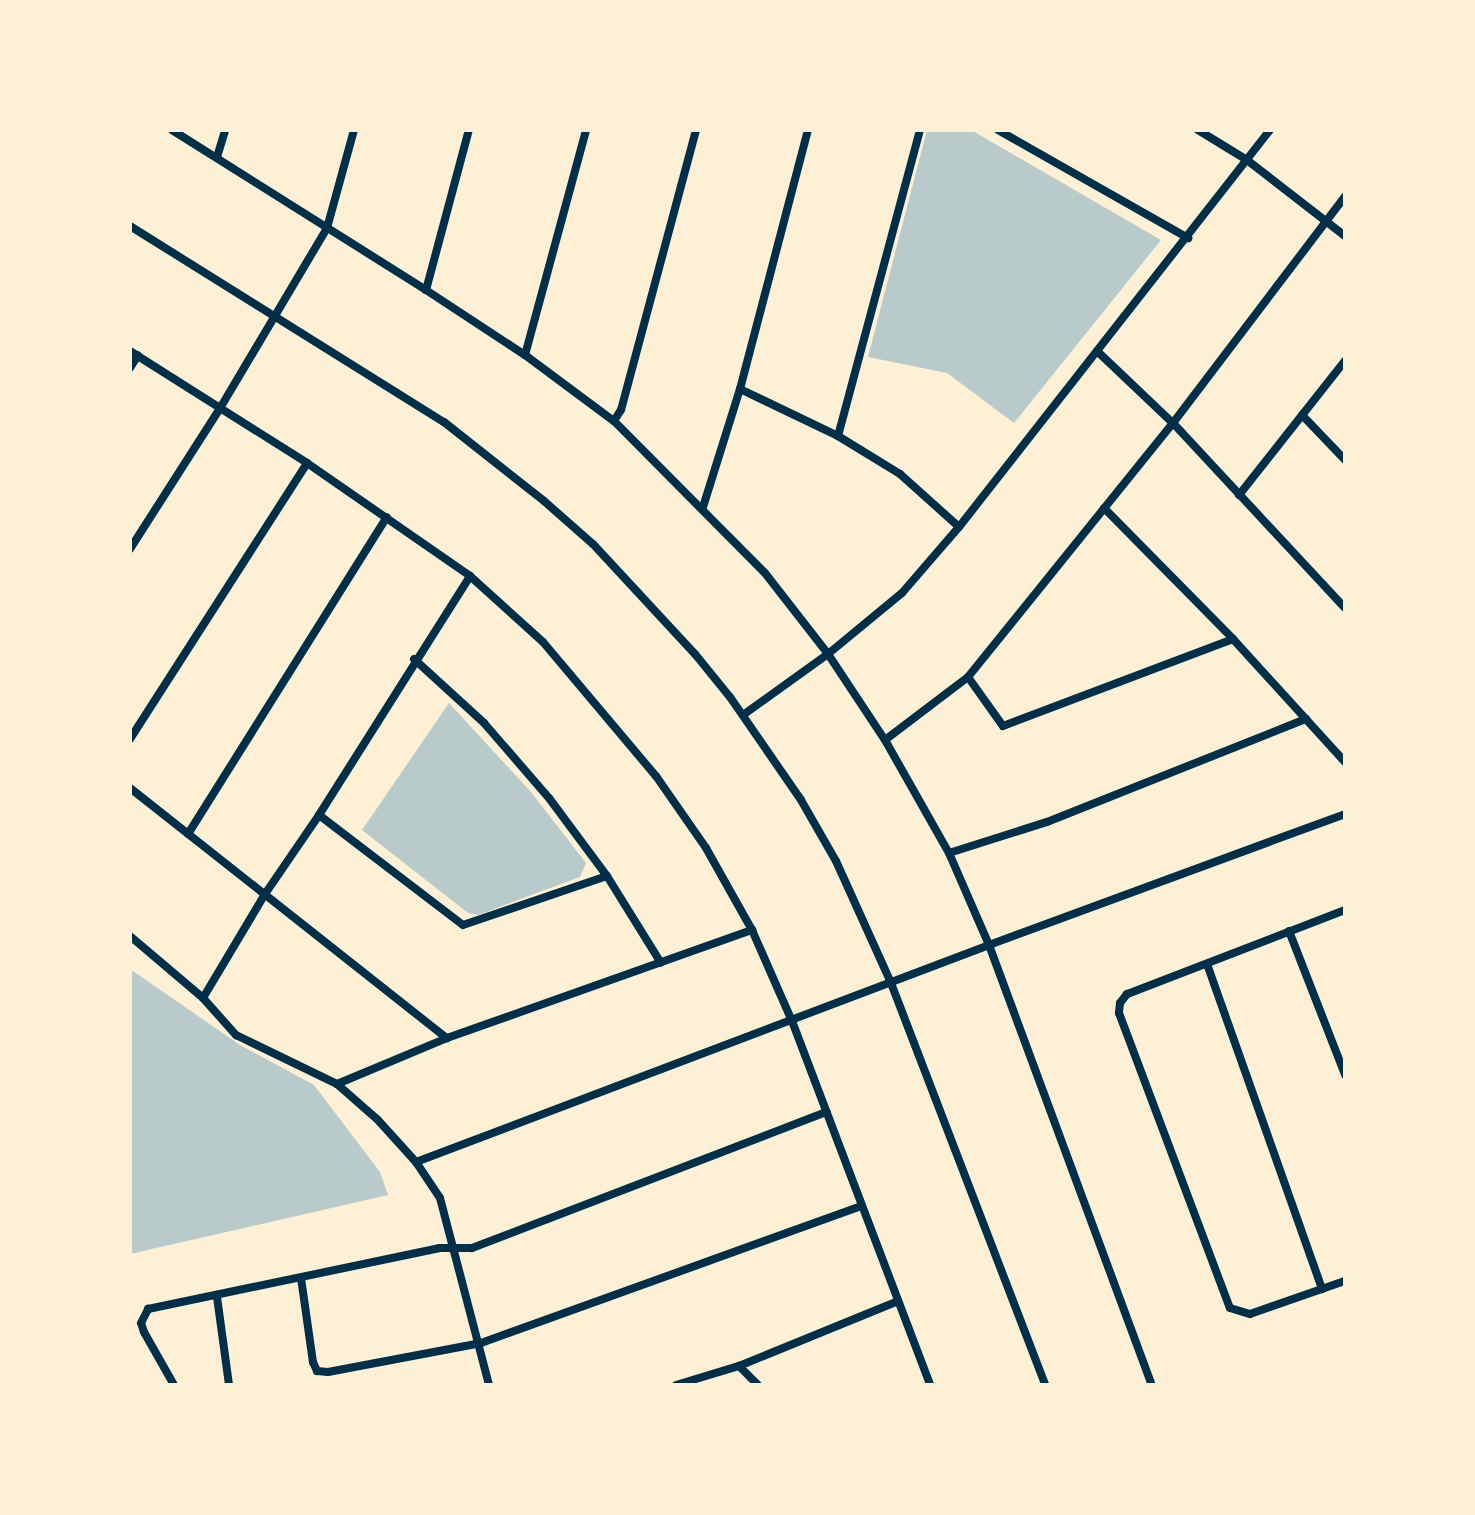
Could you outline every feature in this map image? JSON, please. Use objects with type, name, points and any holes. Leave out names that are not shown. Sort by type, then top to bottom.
[{"type":"street","points":[[172,130],[525,355],[614,421],[703,507],[765,573],[828,654],[885,740],[949,853],[989,945],[1152,1385]]},
{"type":"street","points":[[217,157],[225,130]]},
{"type":"street","points":[[130,549],[219,410],[327,228],[354,130]]},
{"type":"street","points":[[426,290],[469,130]]},
{"type":"street","points":[[525,355],[586,130]]},
{"type":"street","points":[[614,421],[621,410],[696,130]]},
{"type":"street","points":[[703,507],[740,389],[808,130]]},
{"type":"street","points":[[838,436],[920,130]]},
{"type":"street","points":[[998,130],[1188,238]]},
{"type":"street","points":[[1198,130],[1247,160],[1345,236]]},
{"type":"street","points":[[743,715],[828,654],[902,593],[959,527],[1270,130]]},
{"type":"street","points":[[885,740],[968,677],[1173,423],[1345,196]]},
{"type":"street","points":[[130,226],[444,422],[544,501],[593,544],[674,632],[743,715],[801,800],[836,861],[891,983],[1045,1385]]},
{"type":"street","points":[[1097,351],[1173,423],[1345,608]]},
{"type":"street","points":[[130,368],[134,353],[219,410],[307,463],[470,576],[543,642],[656,776],[706,848],[752,930],[792,1021],[930,1385]]},
{"type":"street","points":[[1239,495],[1345,361]]},
{"type":"street","points":[[740,389],[838,436],[900,474],[959,527]]},
{"type":"street","points":[[1302,415],[1345,460]]},
{"type":"street","points":[[130,739],[307,463]]},
{"type":"street","points":[[1104,508],[1233,639],[1345,762]]},
{"type":"street","points":[[188,834],[387,517]]},
{"type":"street","points":[[203,998],[265,894],[319,815],[414,659],[470,576]]},
{"type":"street","points":[[968,677],[1003,726],[1233,639]]},
{"type":"street","points":[[414,659],[484,723],[549,798],[607,876],[661,963]]},
{"type":"street","points":[[949,853],[1047,822],[1306,719]]},
{"type":"street","points":[[130,788],[447,1038]]},
{"type":"street","points":[[416,1162],[1345,814]]},
{"type":"street","points":[[319,815],[463,925],[607,876]]},
{"type":"street","points":[[1345,910],[1127,994],[1120,1003],[1119,1013],[1230,1308],[1250,1314],[1345,1281]]},
{"type":"street","points":[[337,1084],[447,1038],[752,930]]},
{"type":"street","points":[[1289,931],[1345,1075]]},
{"type":"street","points":[[130,936],[203,998],[236,1035],[337,1084],[377,1119],[416,1162],[440,1198],[481,1343],[489,1385]]},
{"type":"street","points":[[1207,964],[1322,1289]]},
{"type":"street","points":[[174,1385],[144,1332],[144,1313],[148,1309],[217,1297],[439,1248],[472,1248],[827,1112]]},
{"type":"street","points":[[301,1278],[317,1371],[328,1372],[481,1343],[862,1206]]},
{"type":"street","points":[[217,1297],[229,1385]]},
{"type":"street","points":[[676,1385],[739,1366],[898,1301]]},
{"type":"street","points":[[739,1366],[758,1385]]},
{"type":"shaded area","points":[[927,130],[971,130],[1161,240],[1014,423],[947,373],[868,357]]},
{"type":"shaded area","points":[[449,703],[531,792],[586,863],[580,877],[478,915],[468,913],[362,830]]},
{"type":"shaded area","points":[[130,969],[240,1045],[314,1085],[380,1172],[388,1195],[130,1254]]}]
